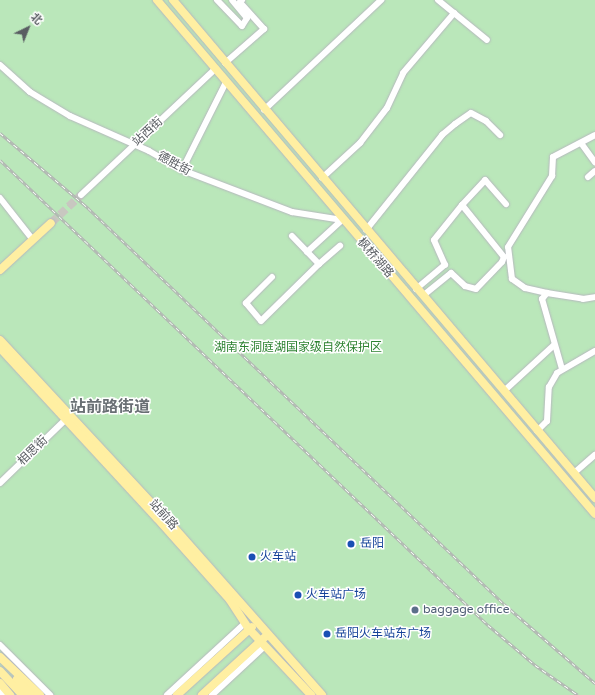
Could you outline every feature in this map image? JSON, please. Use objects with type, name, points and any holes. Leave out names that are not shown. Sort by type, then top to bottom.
[{"type":"main road","name":"枫桥湖路","points":[[157,0],[342,220],[595,514]]},
{"type":"main road","name":"枫桥湖路","points":[[173,0],[225,64],[595,498]]},
{"type":"main road","points":[[0,270],[51,223]]},
{"type":"main road","name":"站前路","points":[[0,340],[161,512],[236,596],[250,625]]},
{"type":"main road","name":"站前路","points":[[0,348],[230,600],[310,695]]},
{"type":"main road","points":[[178,695],[250,625]]},
{"type":"main road","points":[[202,695],[264,641]]},
{"type":"main road","name":"站前路","points":[[264,641],[322,695]]},
{"type":"main road","points":[[0,657],[40,695]]},
{"type":"main road","points":[[0,661],[31,695]]},
{"type":"main road","points":[[0,671],[22,695]]},
{"type":"main road","points":[[0,683],[10,695]]},
{"type":"street","points":[[217,0],[242,26],[247,18],[240,2]]},
{"type":"street","points":[[225,64],[264,29],[240,2],[232,0]]},
{"type":"street","points":[[264,110],[381,0]]},
{"type":"street","points":[[438,0],[487,40]]},
{"type":"street","points":[[322,178],[360,143],[387,108],[403,73],[454,13]]},
{"type":"street","name":"德胜街","points":[[0,65],[30,92],[133,146],[149,151],[182,170],[292,212],[342,220]]},
{"type":"street","name":"站西街","points":[[81,195],[215,69]]},
{"type":"street","points":[[182,170],[226,82]]},
{"type":"street","points":[[366,230],[442,135],[455,124],[471,113],[486,121],[500,135]]},
{"type":"street","points":[[595,135],[553,157],[552,176],[508,247],[512,279],[525,288],[583,299],[595,297]]},
{"type":"street","points":[[581,143],[595,162]]},
{"type":"street","points":[[588,177],[595,171]]},
{"type":"street","points":[[462,205],[504,257],[476,289],[465,286],[451,273],[444,263],[434,240],[462,205],[485,180],[506,204]]},
{"type":"street","points":[[0,198],[33,240]]},
{"type":"street","points":[[307,252],[342,220]]},
{"type":"street","points":[[292,236],[319,264]]},
{"type":"street","points":[[272,277],[246,303],[261,321],[319,264],[340,246]]},
{"type":"street","points":[[416,289],[444,263]]},
{"type":"street","points":[[423,296],[451,273]]},
{"type":"street","points":[[547,293],[542,299],[562,369]]},
{"type":"street","points":[[504,391],[554,345]]},
{"type":"street","points":[[537,431],[547,421],[549,387],[562,369],[595,351]]},
{"type":"street","name":"相思街","points":[[0,483],[66,419]]},
{"type":"street","points":[[574,474],[595,455]]},
{"type":"street","points":[[168,695],[250,625]]},
{"type":"street","points":[[212,695],[264,641]]},
{"type":"street","points":[[0,645],[50,695]]},
{"type":"street","points":[[0,691],[4,695]]},
{"type":"green space","name":"湖南东洞庭湖国家级自然保护区","points":[[0,0],[595,0],[595,695],[0,695]]},
{"type":"tunnel","points":[[51,223],[81,195]]},
{"type":"railway","points":[[0,133],[88,208],[504,604],[595,683]]},
{"type":"railway","points":[[0,160],[488,625],[535,665],[578,695]]},
{"type":"place","name":"岳阳","points":[[351,544]]},
{"type":"place","name":"火车站","points":[[252,557]]},
{"type":"place","name":"火车站广场","points":[[298,595]]},
{"type":"place","name":"baggage office","points":[[415,610]]},
{"type":"place","name":"岳阳火车站东广场","points":[[327,634]]},
{"type":"district","name":"站前路街道","points":[[110,407]]}]
